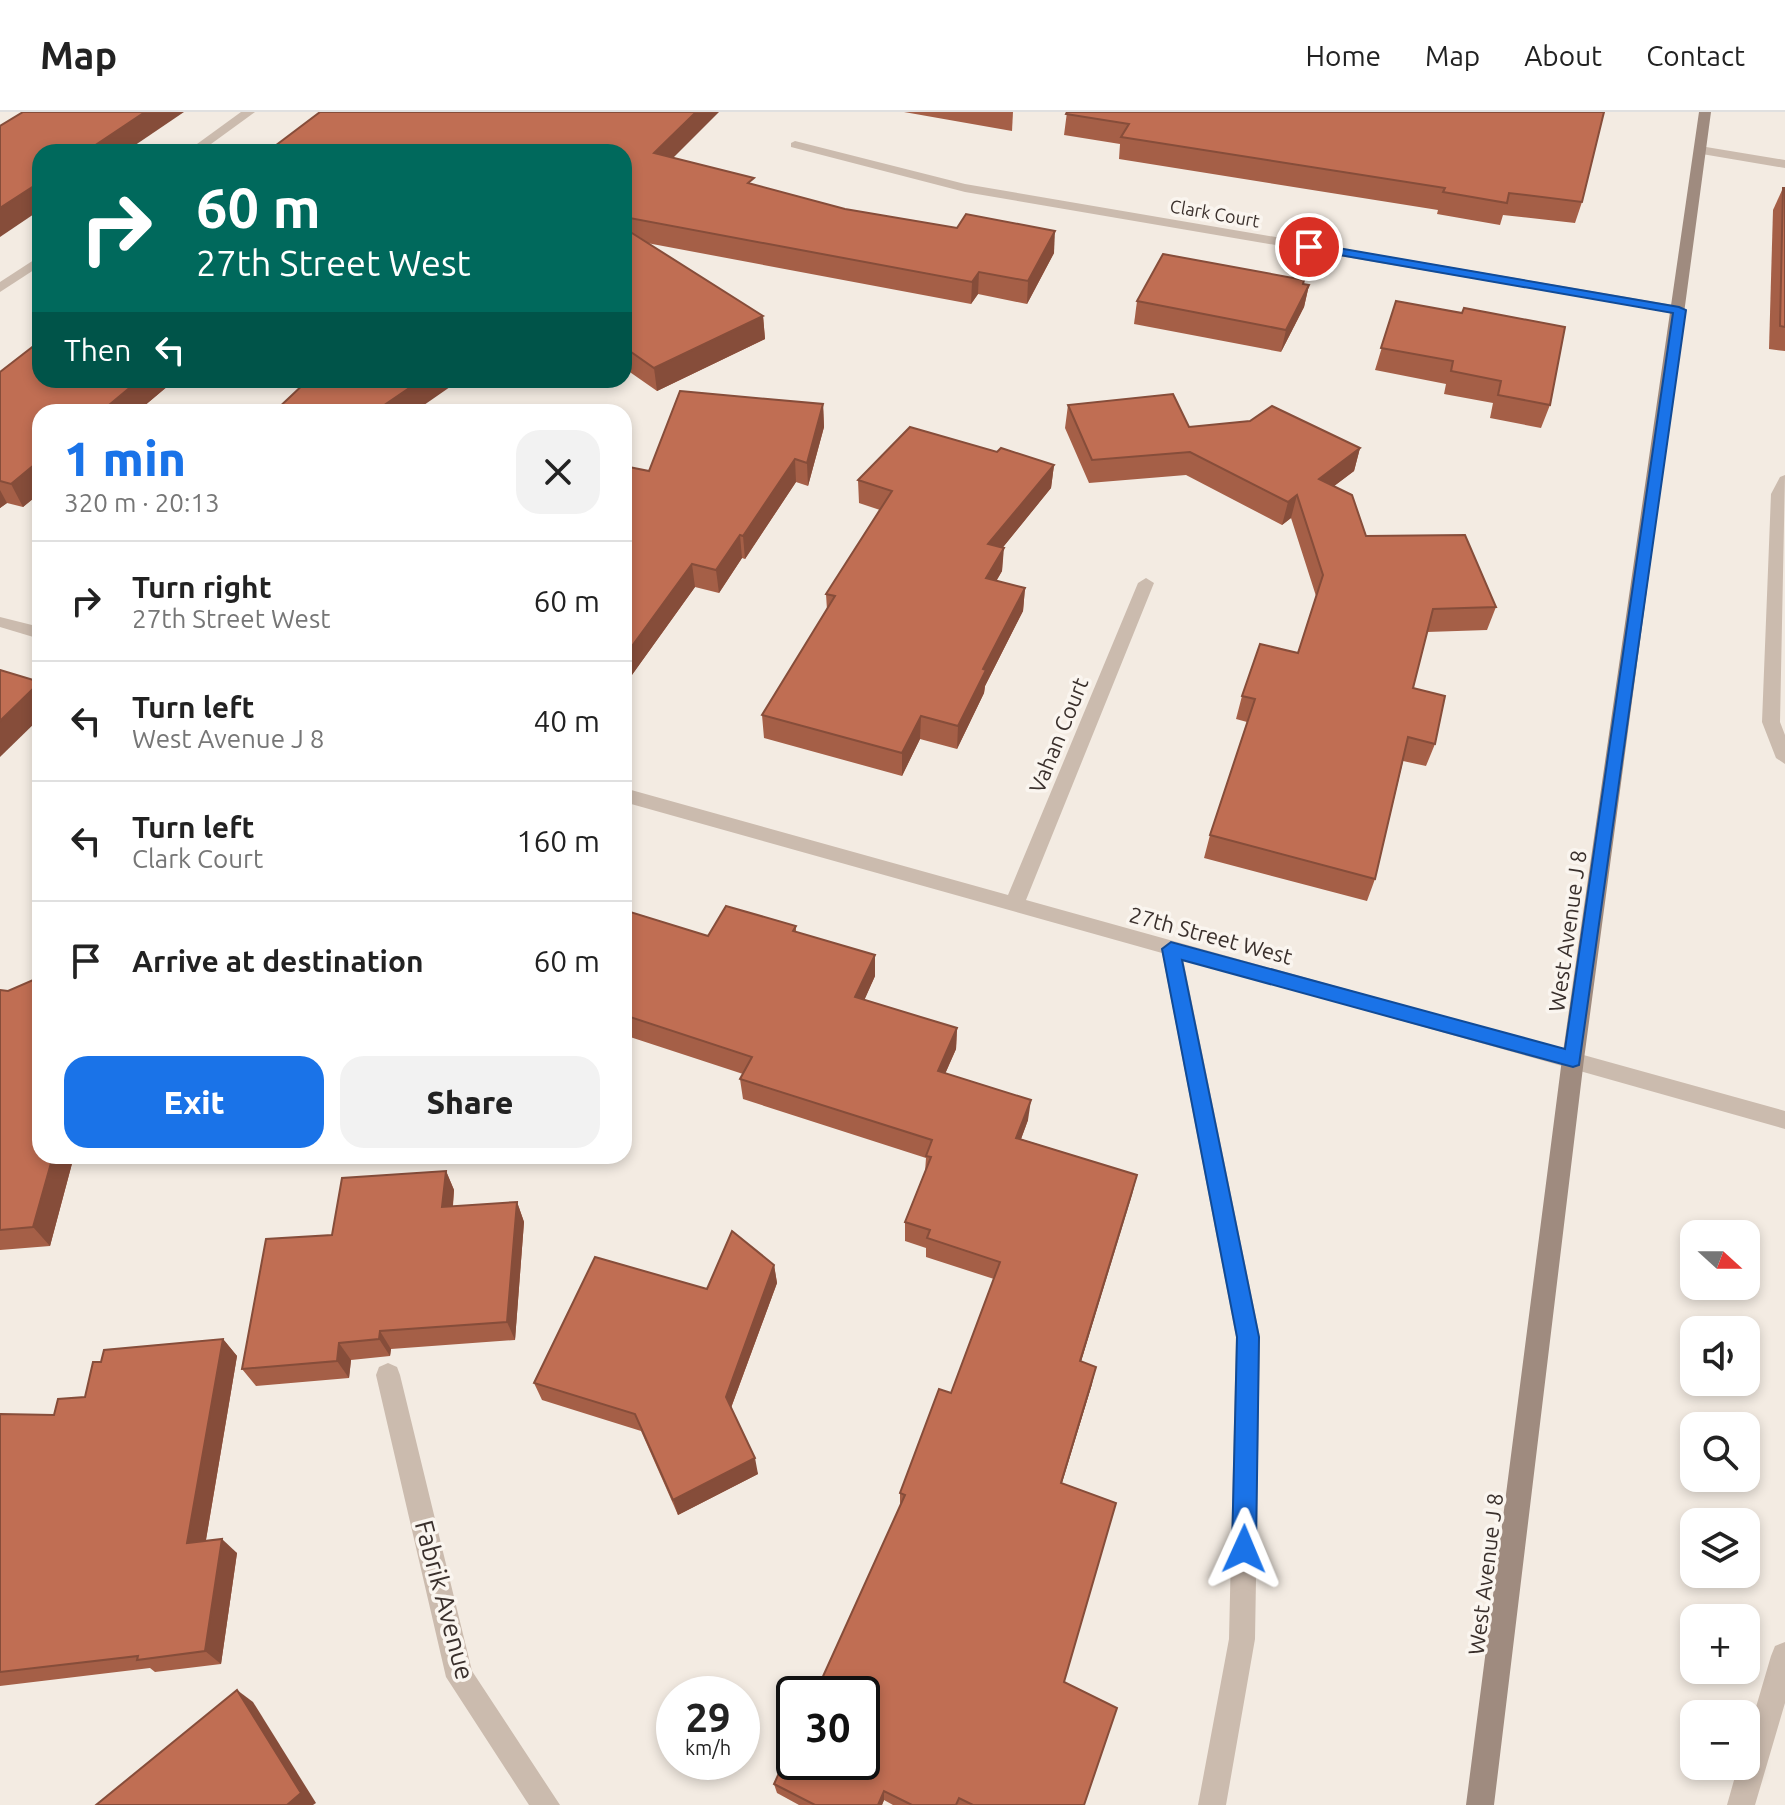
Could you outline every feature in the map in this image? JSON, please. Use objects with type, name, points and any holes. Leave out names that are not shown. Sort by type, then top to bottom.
[{"type":"street","points":[[203,144],[249,112]]},
{"type":"street","name":"West Avenue J 8","points":[[1480,1805],[1573,1059],[1705,112]]},
{"type":"street","name":"Clark Court","points":[[795,145],[965,188],[1679,310]]},
{"type":"street","points":[[1700,150],[1785,164]]},
{"type":"street","points":[[0,288],[32,266]]},
{"type":"street","points":[[1785,480],[1779,494],[1771,722],[1785,758]]},
{"type":"street","name":"Vahan Court","points":[[1014,905],[1146,583]]},
{"type":"street","points":[[0,622],[32,631]]},
{"type":"street","name":"27th Street West","points":[[632,797],[1785,1120]]},
{"type":"street","points":[[1171,949],[1248,1337],[1242,1639],[1212,1805]]},
{"type":"street","name":"Fabrik Avenue","points":[[388,1375],[460,1677],[546,1805]]},
{"type":"street","points":[[1741,1805],[1785,1656]]},
{"type":"building","points":[[23,112],[145,112],[97,144],[32,144],[32,187],[0,208],[0,126]]},
{"type":"building","points":[[320,112],[696,112],[654,153],[754,178],[748,183],[845,209],[957,228],[966,214],[1055,231],[1028,281],[979,272],[972,282],[632,218],[632,144],[278,144]]},
{"type":"building","points":[[1067,112],[1604,112],[1582,202],[1509,193],[1507,203],[1443,192],[1445,188],[1121,137],[1129,124]]},
{"type":"building","points":[[1785,188],[1785,327],[1780,326]]},
{"type":"building","points":[[632,233],[763,316],[654,368],[632,353]]},
{"type":"building","points":[[1163,254],[1304,280],[1303,284],[1309,285],[1286,330],[1137,301]]},
{"type":"building","points":[[1396,301],[1462,313],[1464,308],[1565,327],[1550,405],[1498,395],[1501,381],[1451,371],[1453,361],[1381,348]]},
{"type":"building","points":[[32,347],[32,388],[129,388],[110,404],[32,404],[32,467],[11,484],[0,481],[0,372]]},
{"type":"building","points":[[300,388],[409,388],[386,404],[282,404]]},
{"type":"building","points":[[680,391],[823,404],[807,463],[795,459],[716,570],[692,564],[632,646],[632,468],[649,471]]},
{"type":"building","points":[[1173,394],[1189,427],[1250,421],[1272,406],[1360,448],[1319,479],[1352,495],[1366,536],[1465,535],[1496,607],[1433,609],[1413,688],[1445,696],[1435,744],[1408,737],[1375,879],[1210,835],[1255,699],[1242,696],[1260,644],[1298,653],[1323,575],[1297,495],[1288,502],[1190,452],[1092,460],[1068,405]]},
{"type":"building","points":[[910,427],[997,452],[1001,448],[1054,465],[988,544],[1004,548],[986,578],[1025,588],[983,669],[986,670],[958,726],[921,716],[902,753],[762,715],[835,596],[826,594],[892,491],[858,480]]},
{"type":"building","points":[[0,670],[32,680],[32,690],[0,721]]},
{"type":"building","points":[[726,906],[796,926],[793,931],[875,955],[855,997],[957,1028],[938,1071],[1031,1100],[1016,1138],[1137,1175],[1080,1361],[1096,1367],[1061,1483],[1116,1503],[1064,1682],[1117,1708],[1084,1805],[973,1805],[959,1798],[956,1805],[912,1805],[884,1791],[878,1805],[815,1805],[774,1784],[776,1780],[880,1780],[880,1676],[823,1676],[905,1495],[900,1493],[939,1389],[951,1393],[1000,1262],[927,1238],[930,1230],[905,1222],[931,1157],[926,1156],[932,1140],[740,1079],[752,1057],[632,1018],[632,912],[708,936]]},
{"type":"building","points":[[32,980],[32,1164],[51,1164],[33,1227],[0,1230],[0,990],[8,991]]},
{"type":"building","points":[[446,1171],[442,1207],[517,1202],[507,1322],[380,1331],[379,1339],[339,1343],[337,1361],[242,1369],[266,1239],[332,1235],[342,1178]]},
{"type":"building","points":[[732,1231],[774,1265],[726,1397],[755,1458],[673,1500],[635,1414],[534,1383],[595,1257],[707,1289]]},
{"type":"building","points":[[223,1339],[187,1543],[222,1539],[205,1651],[0,1672],[0,1414],[54,1415],[58,1399],[85,1397],[93,1362],[101,1362],[104,1350]]},
{"type":"building","points":[[237,1690],[301,1793],[287,1805],[96,1805]]},
{"type":"route","points":[[1244,1549],[1248,1337],[1171,949],[1573,1059],[1679,310],[1309,247]]}]
